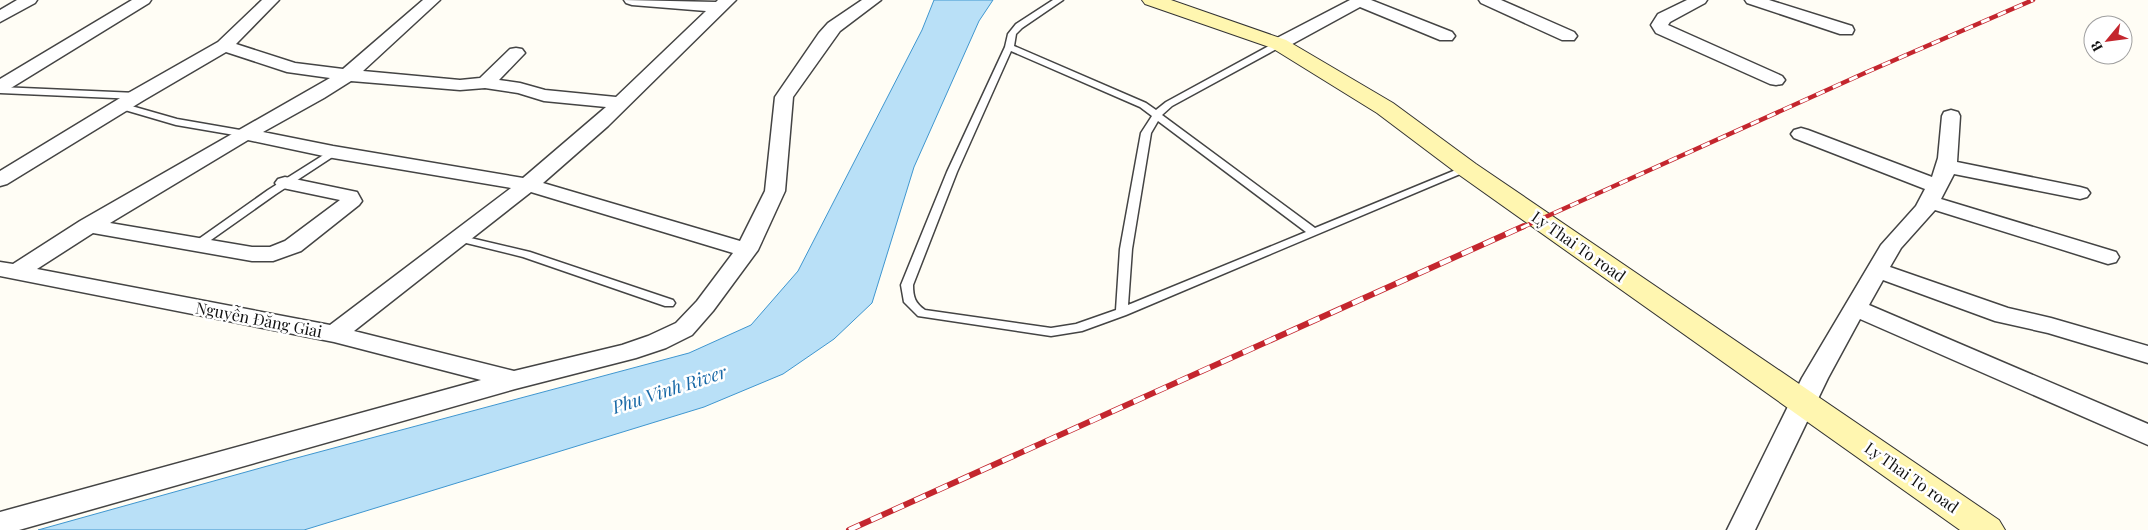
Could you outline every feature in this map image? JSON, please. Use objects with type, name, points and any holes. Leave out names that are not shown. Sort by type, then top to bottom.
[{"type":"main road","name":"Ly Thai To road","points":[[1152,0],[1278,44],[1385,108],[1467,169],[1987,530]]},
{"type":"street","points":[[0,16],[29,0]]},
{"type":"street","points":[[0,89],[143,0]]},
{"type":"street","points":[[0,180],[137,96],[224,46],[270,0]]},
{"type":"street","points":[[9,270],[282,115],[346,75],[432,0]]},
{"type":"street","points":[[632,0],[724,3]]},
{"type":"street","points":[[0,524],[515,380],[627,352],[657,342],[684,328],[705,306],[747,250],[775,191],[784,97],[825,37],[834,27],[873,0]]},
{"type":"street","points":[[1487,0],[1568,36]]},
{"type":"street","points":[[1699,0],[1664,18],[1658,24],[1662,29],[1776,80]]},
{"type":"street","points":[[1753,0],[1846,30]]},
{"type":"street","points":[[1278,44],[1360,1],[1446,36]]},
{"type":"street","points":[[334,334],[462,239],[528,185],[584,137],[654,70],[680,42],[724,3]]},
{"type":"street","points":[[224,46],[284,66],[346,75],[460,84],[485,83],[520,88],[544,95],[620,103]]},
{"type":"street","points":[[485,83],[516,53]]},
{"type":"street","points":[[1741,530],[1815,378],[1855,308],[1892,245],[1925,209],[1933,194],[1946,166],[1951,116]]},
{"type":"street","points":[[246,134],[333,152],[528,185],[747,250]]},
{"type":"street","points":[[1801,134],[1933,194],[2108,257]]},
{"type":"street","points":[[1946,166],[2080,193]]},
{"type":"street","points":[[88,226],[252,254],[273,254],[293,246],[352,201],[350,196],[285,183]]},
{"type":"street","name":"Nguyễn Đăng Giai","points":[[9,270],[334,334],[515,380]]},
{"type":"street","points":[[1877,270],[2003,315],[2051,326],[2148,355]]},
{"type":"street","points":[[1855,308],[2148,435]]},
{"type":"lane","points":[[1059,0],[1019,26],[1012,34],[1009,46],[952,172],[907,285],[906,295],[910,305],[922,313],[1050,332],[1078,328],[1122,312],[1467,169]]},
{"type":"lane","points":[[1122,312],[1126,249],[1146,133],[1158,114],[1178,99],[1278,44]]},
{"type":"lane","points":[[1009,46],[1130,98],[1158,114],[1312,232]]},
{"type":"lane","points":[[0,89],[137,96]]},
{"type":"lane","points":[[121,106],[176,122],[246,134]]},
{"type":"lane","points":[[197,245],[285,183],[333,152]]},
{"type":"lane","points":[[462,239],[526,254],[668,303]]},
{"type":"water","name":"Phu Vinh River","points":[[934,0],[993,0],[979,21],[914,167],[872,303],[834,339],[783,374],[704,407],[304,530],[38,530],[289,460],[689,353],[751,325],[798,271],[922,30]]},
{"type":"railway","points":[[1521,228],[1867,72],[2033,0]]},
{"type":"railway","points":[[849,530],[1524,226]]}]
